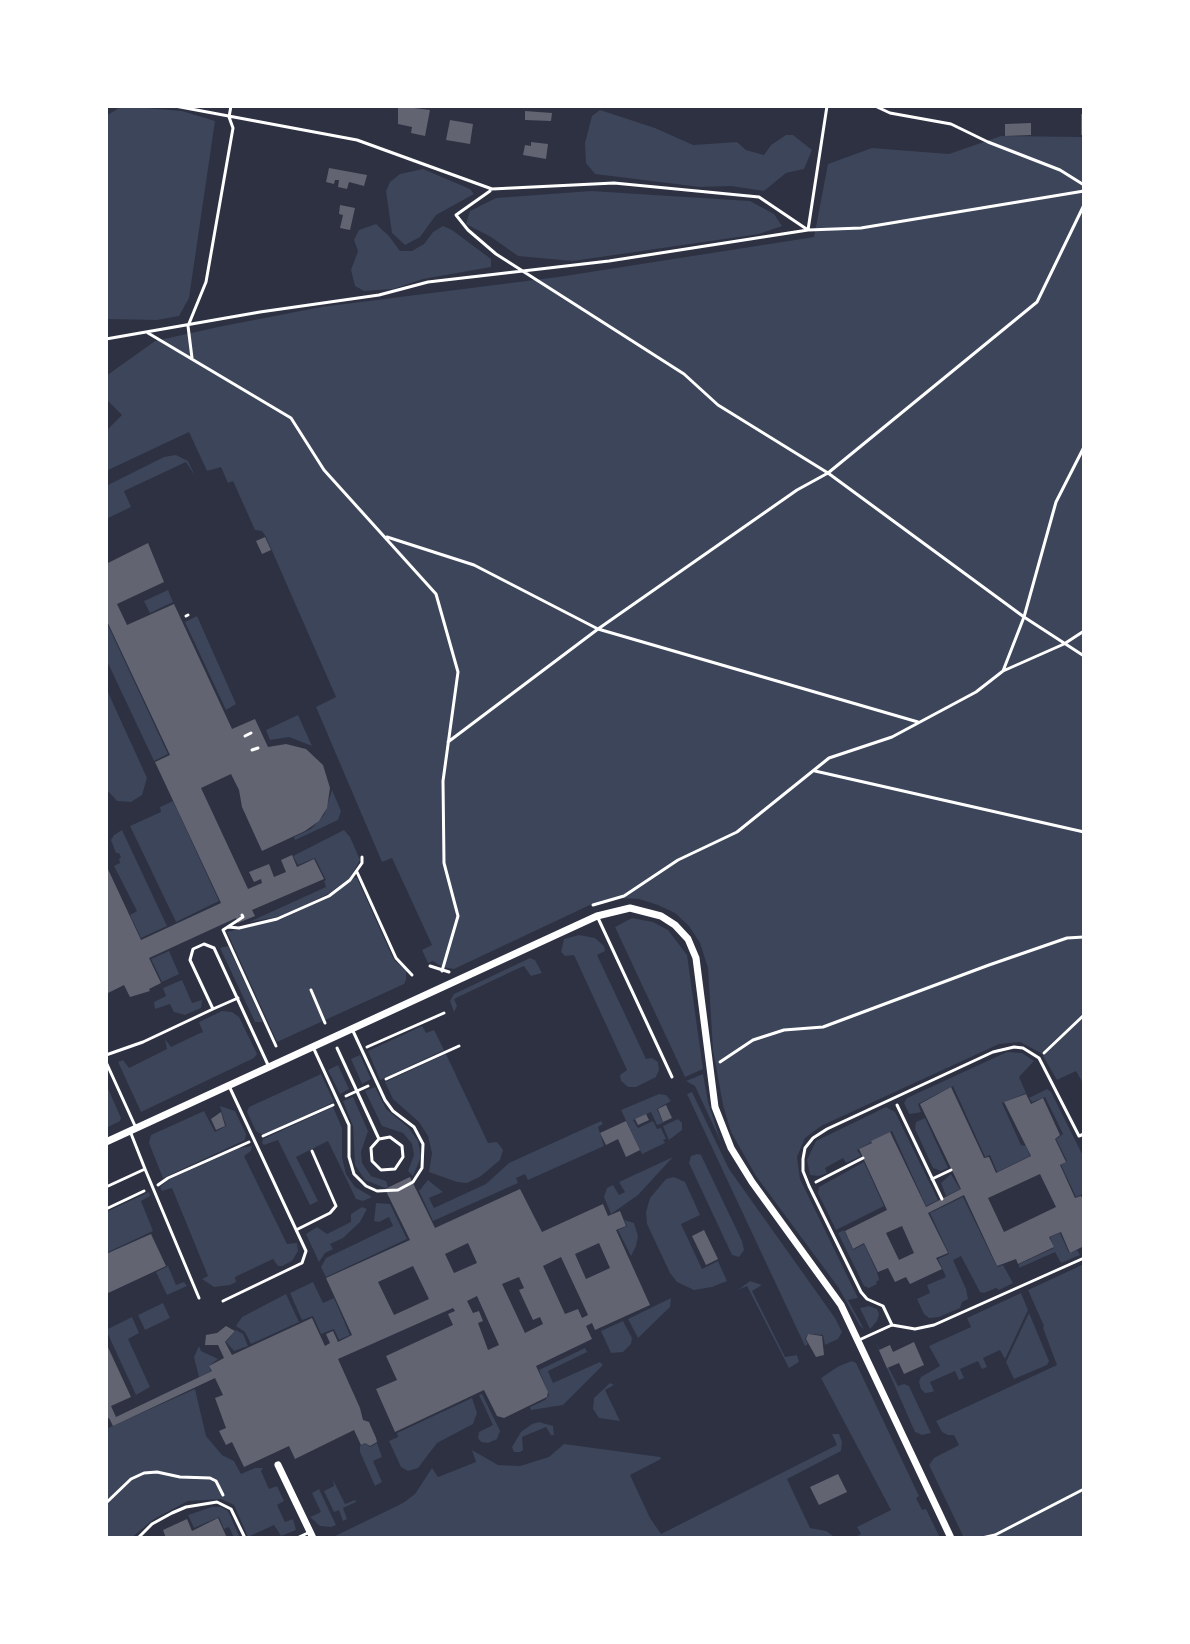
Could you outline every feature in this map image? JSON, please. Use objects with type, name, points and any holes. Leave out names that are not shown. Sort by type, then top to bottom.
[{"type":"street","points":[[106,1142],[597,916],[630,908],[652,912],[675,925],[688,939],[699,971],[715,1107],[731,1148],[765,1201],[831,1290],[859,1340],[951,1538]]},
{"type":"street","points":[[278,1465],[312,1535]]},
{"type":"lane","points":[[597,916],[672,1077]]},
{"type":"lane","points":[[213,1009],[190,960],[193,949],[198,945],[214,948],[269,1067]]},
{"type":"lane","points":[[106,1055],[143,1042],[238,998]]},
{"type":"lane","points":[[313,1047],[349,1125],[349,1157],[357,1178],[377,1191],[403,1188],[413,1182],[422,1168],[423,1144],[414,1127],[389,1106],[352,1028]]},
{"type":"lane","points":[[892,1325],[883,1306],[867,1299],[861,1292],[809,1186],[803,1171],[803,1159],[805,1148],[813,1138],[1003,1048],[1023,1048],[1039,1058],[1079,1136],[1084,1134]]},
{"type":"lane","points":[[106,1062],[145,1169],[199,1298]]},
{"type":"lane","points":[[223,1301],[302,1263],[306,1251],[229,1085]]},
{"type":"lane","points":[[298,1229],[330,1213],[336,1206],[312,1151]]},
{"type":"lane","points":[[106,1187],[145,1169]]},
{"type":"lane","points":[[859,1340],[892,1325],[915,1329],[934,1325],[1084,1258]]},
{"type":"lane","points":[[138,1538],[161,1518],[186,1507],[223,1503],[231,1509],[245,1538]]},
{"type":"lane","points":[[297,1538],[312,1535]]},
{"type":"path","points":[[175,106],[357,140],[492,189],[614,183],[759,197],[808,230]]},
{"type":"path","points":[[192,358],[188,326],[206,282],[233,128],[229,117],[231,106]]},
{"type":"path","points":[[808,230],[827,106]]},
{"type":"path","points":[[875,106],[890,113],[951,124],[1060,170],[1084,188]]},
{"type":"path","points":[[106,339],[379,295],[428,282],[526,273],[808,230],[861,228],[1084,188]]},
{"type":"path","points":[[492,189],[456,215],[496,254],[684,374],[718,405],[828,473],[1024,617],[1084,656]]},
{"type":"path","points":[[448,742],[598,629],[797,490],[828,473],[1037,302],[1084,205]]},
{"type":"path","points":[[148,333],[291,418],[324,470],[436,594],[458,672],[443,781],[444,863],[458,916],[442,971]]},
{"type":"path","points":[[1003,671],[1024,617],[1056,502],[1084,447]]},
{"type":"path","points":[[383,536],[474,565],[598,629],[919,722]]},
{"type":"path","points":[[593,905],[601,900],[624,896],[678,860],[737,832],[829,758],[892,737],[976,692],[1003,671],[1064,644],[1084,631]]},
{"type":"path","points":[[245,736],[251,733]]},
{"type":"path","points":[[252,750],[258,748]]},
{"type":"path","points":[[815,771],[1084,832]]},
{"type":"path","points":[[228,927],[239,928],[284,917],[329,896],[357,872],[362,857]]},
{"type":"path","points":[[357,872],[396,958],[412,975]]},
{"type":"path","points":[[242,915],[223,930],[276,1046]]},
{"type":"path","points":[[228,927],[239,925]]},
{"type":"path","points":[[709,1068],[753,1040],[784,1030],[823,1027],[1002,960],[1067,938],[1084,937]]},
{"type":"path","points":[[311,990],[325,1023]]},
{"type":"path","points":[[342,1059],[444,1013]]},
{"type":"path","points":[[1039,1058],[1084,1015]]},
{"type":"path","points":[[106,1209],[182,1171],[459,1046]]},
{"type":"path","points":[[337,1048],[379,1139]]},
{"type":"path","points":[[894,1098],[942,1199]]},
{"type":"path","points":[[390,1137],[402,1146],[403,1157],[395,1169],[381,1170],[372,1161],[371,1148],[379,1139],[390,1137]]},
{"type":"path","points":[[809,1186],[863,1158]]},
{"type":"path","points":[[932,1179],[951,1170]]},
{"type":"path","points":[[106,1503],[131,1479],[144,1473],[157,1472],[216,1481],[223,1493],[223,1503]]},
{"type":"path","points":[[982,1538],[995,1535],[1084,1489]]},
{"type":"shaded area","points":[[122,106],[182,111],[215,121],[189,298],[179,316],[157,320],[106,319],[106,116]]},
{"type":"shaded area","points":[[600,110],[655,128],[693,145],[737,142],[746,150],[764,155],[771,145],[786,135],[793,135],[812,150],[804,169],[786,173],[764,191],[731,186],[700,187],[595,174],[586,163],[585,143],[592,116]]},
{"type":"shaded area","points":[[1001,136],[1084,137],[1084,1013],[1041,1053],[1020,1042],[999,1044],[821,1126],[805,1138],[797,1157],[800,1179],[858,1298],[848,1300],[864,1329],[838,1287],[756,1176],[731,1132],[713,1050],[708,968],[700,943],[689,926],[675,913],[658,905],[639,899],[618,898],[592,904],[454,969],[442,967],[433,961],[428,963],[422,950],[432,945],[392,858],[382,862],[316,707],[336,697],[266,537],[262,531],[255,530],[233,481],[228,483],[221,467],[207,471],[189,432],[106,471],[106,431],[122,415],[106,399],[106,376],[155,341],[218,327],[321,307],[558,277],[814,237],[828,164],[872,148],[949,154]]},
{"type":"shaded area","points":[[423,169],[470,189],[474,194],[436,215],[420,237],[405,245],[392,233],[386,191],[390,182],[400,174]]},
{"type":"shaded area","points":[[591,191],[750,201],[774,214],[782,226],[759,234],[573,261],[518,256],[466,224],[470,211],[496,198]]},
{"type":"shaded area","points":[[376,224],[400,251],[412,251],[443,226],[491,259],[491,267],[423,279],[393,289],[364,291],[355,286],[351,270],[358,251],[354,240],[359,230]]},
{"type":"shaded area","points":[[176,455],[188,461],[195,476],[186,462],[124,491],[131,507],[106,519],[106,486],[164,457]]},
{"type":"shaded area","points":[[168,590],[173,602],[150,613],[144,601]]},
{"type":"shaded area","points":[[197,616],[236,704],[226,710],[185,622]]},
{"type":"shaded area","points":[[106,621],[168,754],[154,761],[106,659]]},
{"type":"shaded area","points":[[106,688],[147,778],[142,795],[131,802],[117,801],[106,789]]},
{"type":"shaded area","points":[[298,715],[312,746],[289,737],[270,740],[266,730]]},
{"type":"shaded area","points":[[332,790],[341,811],[338,820],[295,840],[294,837],[311,829],[324,815]]},
{"type":"shaded area","points":[[173,801],[219,901],[176,922],[130,826],[161,812],[160,807]]},
{"type":"shaded area","points":[[122,830],[167,926],[141,938],[130,915],[137,911],[114,866],[120,863],[121,857],[111,840]]},
{"type":"shaded area","points":[[344,830],[360,860],[350,878],[328,894],[282,916],[249,922],[326,887],[326,880],[315,858],[298,865],[293,856]]},
{"type":"shaded area","points":[[357,878],[394,960],[406,970],[406,980],[404,984],[277,1042],[227,932],[282,919],[329,897]]},
{"type":"shaded area","points":[[632,918],[653,922],[668,930],[687,955],[703,1069],[685,1077],[615,927]]},
{"type":"shaded area","points":[[579,935],[595,938],[604,946],[605,951],[597,955],[646,1059],[652,1058],[658,1062],[656,1077],[636,1087],[628,1087],[621,1081],[620,1075],[627,1070],[574,955],[565,956],[561,952],[564,939]]},
{"type":"shaded area","points":[[228,946],[263,1022],[255,1022],[220,948]]},
{"type":"shaded area","points":[[169,951],[179,974],[162,982],[151,959]]},
{"type":"shaded area","points":[[530,958],[535,960],[542,973],[531,976],[524,966],[519,968],[454,999],[457,1006],[454,1012],[450,1001],[454,994]]},
{"type":"shaded area","points":[[182,980],[192,1003],[202,1000],[201,1008],[185,1015],[174,1012],[170,1004],[155,1009],[154,1002],[166,996],[163,988]]},
{"type":"shaded area","points":[[222,1011],[239,1017],[257,1054],[254,1058],[141,1112],[118,1062],[123,1060],[129,1068],[167,1049],[165,1039],[171,1047],[203,1032],[199,1022]]},
{"type":"shaded area","points":[[1084,1017],[1084,1085],[1076,1071],[1057,1080],[1043,1056]]},
{"type":"shaded area","points":[[422,1026],[426,1033],[434,1030],[444,1050],[380,1080],[368,1051]]},
{"type":"shaded area","points":[[1007,1052],[1022,1053],[1034,1061],[1019,1077],[1026,1093],[1002,1103],[1021,1145],[1026,1146],[1030,1156],[997,1172],[990,1155],[985,1157],[953,1086],[918,1104],[921,1112],[909,1114],[904,1103],[907,1098]]},
{"type":"shaded area","points":[[446,1054],[488,1143],[497,1142],[503,1150],[500,1160],[467,1183],[429,1172],[432,1153],[428,1136],[419,1122],[393,1099],[385,1082]]},
{"type":"shaded area","points":[[360,1055],[371,1079],[362,1084],[351,1059]]},
{"type":"shaded area","points":[[338,1065],[349,1089],[340,1094],[328,1070]]},
{"type":"shaded area","points":[[321,1074],[334,1102],[263,1135],[256,1131],[247,1112],[249,1107]]},
{"type":"shaded area","points":[[703,1074],[721,1142],[695,1086],[686,1081]]},
{"type":"shaded area","points":[[106,1084],[121,1118],[106,1128]]},
{"type":"shaded area","points":[[375,1087],[386,1109],[408,1127],[418,1141],[421,1157],[413,1176],[408,1171],[414,1155],[412,1144],[403,1133],[382,1126],[365,1091]]},
{"type":"shaded area","points":[[1047,1089],[1084,1158],[1084,1199],[1083,1194],[1076,1197],[1061,1165],[1067,1161],[1056,1139],[1063,1134],[1045,1097],[1032,1102],[1029,1098]]},
{"type":"shaded area","points":[[692,1092],[729,1169],[835,1318],[842,1332],[838,1339],[825,1345],[823,1335],[808,1334],[805,1339],[808,1344],[805,1346],[687,1094]]},
{"type":"shaded area","points":[[659,1094],[666,1095],[671,1101],[657,1109],[663,1123],[657,1125],[651,1112],[633,1120],[638,1128],[653,1121],[657,1129],[661,1128],[665,1143],[642,1154],[621,1110]]},
{"type":"shaded area","points":[[353,1097],[368,1131],[361,1152],[362,1163],[371,1176],[386,1181],[388,1187],[365,1180],[355,1165],[353,1126],[343,1101]]},
{"type":"shaded area","points":[[220,1106],[235,1111],[246,1134],[245,1140],[163,1178],[149,1143],[151,1135],[204,1111],[215,1132],[226,1126]]},
{"type":"shaded area","points":[[333,1107],[342,1128],[342,1157],[346,1174],[355,1187],[372,1197],[363,1201],[356,1199],[328,1141],[296,1157],[318,1201],[310,1205],[278,1140],[262,1143],[263,1139]]},
{"type":"shaded area","points":[[886,1107],[895,1112],[938,1200],[926,1206],[892,1131],[857,1150],[861,1156],[846,1163],[843,1158],[825,1168],[827,1173],[810,1175],[807,1160],[816,1141]]},
{"type":"shaded area","points":[[925,1118],[948,1168],[941,1171],[933,1168],[915,1129],[916,1122]]},
{"type":"shaded area","points":[[678,1119],[682,1130],[669,1140],[663,1126]]},
{"type":"shaded area","points":[[601,1121],[603,1124],[598,1127],[604,1146],[528,1180],[525,1174],[516,1178],[518,1183],[433,1221],[419,1191],[428,1180],[443,1192],[429,1198],[434,1208],[486,1184],[509,1163]]},
{"type":"shaded area","points":[[252,1146],[244,1156],[287,1244],[297,1243],[298,1251],[292,1261],[282,1266],[278,1266],[273,1259],[235,1277],[236,1282],[230,1285],[214,1287],[202,1279],[208,1276],[172,1188],[162,1191],[160,1187],[170,1179],[239,1148]]},
{"type":"shaded area","points":[[701,1155],[742,1241],[744,1250],[739,1257],[732,1255],[689,1163],[691,1156]]},
{"type":"shaded area","points":[[673,1157],[638,1195],[611,1214],[604,1197],[607,1188],[613,1185],[619,1195],[625,1192],[619,1182]]},
{"type":"shaded area","points":[[864,1162],[884,1206],[836,1230],[818,1193],[819,1187]]},
{"type":"shaded area","points":[[951,1174],[960,1189],[946,1196],[941,1183]]},
{"type":"shaded area","points":[[674,1177],[685,1182],[700,1215],[681,1224],[702,1269],[718,1261],[727,1281],[694,1290],[677,1282],[670,1273],[647,1224],[646,1212],[650,1198],[666,1179]]},
{"type":"shaded area","points":[[149,1192],[150,1196],[141,1201],[153,1231],[106,1253],[106,1212]]},
{"type":"shaded area","points":[[963,1197],[997,1267],[1003,1265],[1013,1283],[999,1290],[980,1292],[961,1256],[953,1260],[968,1299],[962,1302],[960,1308],[929,1318],[917,1299],[930,1293],[927,1285],[946,1277],[938,1259],[949,1254],[930,1213]]},
{"type":"shaded area","points":[[376,1203],[390,1204],[407,1239],[326,1277],[321,1267],[326,1258],[393,1226],[389,1217],[374,1221]]},
{"type":"shaded area","points":[[362,1207],[367,1209],[360,1222],[343,1238],[330,1244],[333,1249],[325,1253],[319,1262],[306,1234],[317,1227],[327,1234],[351,1222],[351,1214]]},
{"type":"shaded area","points":[[624,1220],[634,1223],[638,1236],[631,1256],[618,1230],[627,1226]]},
{"type":"shaded area","points":[[844,1230],[853,1250],[864,1244],[877,1272],[877,1284],[869,1288],[864,1286],[838,1233]]},
{"type":"shaded area","points":[[1060,1233],[1069,1253],[1077,1250],[1080,1255],[1061,1263],[1055,1252],[1019,1268],[1019,1264],[1054,1248],[1050,1237]]},
{"type":"shaded area","points":[[1084,1264],[1084,1538],[964,1538],[929,1465],[934,1458],[959,1445],[954,1435],[942,1432],[936,1421],[1057,1365],[1028,1290]]},
{"type":"shaded area","points":[[168,1266],[176,1285],[184,1282],[187,1286],[167,1295],[156,1272]]},
{"type":"shaded area","points":[[750,1281],[762,1285],[752,1291],[785,1357],[797,1355],[799,1362],[789,1368],[747,1286],[738,1290]]},
{"type":"shaded area","points":[[313,1282],[323,1303],[334,1298],[350,1335],[339,1340],[334,1329],[321,1334],[313,1316],[302,1320],[290,1293]]},
{"type":"shaded area","points":[[1021,1293],[1028,1310],[1005,1359],[1000,1350],[983,1358],[987,1367],[982,1369],[978,1361],[960,1369],[964,1378],[959,1380],[955,1371],[930,1382],[934,1391],[925,1393],[921,1389],[921,1377],[940,1366],[929,1346],[971,1327],[967,1318]]},
{"type":"shaded area","points":[[286,1294],[299,1322],[251,1344],[245,1332],[236,1326],[242,1317]]},
{"type":"shaded area","points":[[671,1298],[670,1307],[638,1338],[628,1319]]},
{"type":"shaded area","points":[[163,1303],[170,1318],[145,1330],[138,1315]]},
{"type":"shaded area","points":[[869,1306],[877,1309],[879,1314],[870,1329],[860,1308]]},
{"type":"shaded area","points":[[1029,1313],[1049,1361],[1047,1365],[1014,1379],[1006,1362]]},
{"type":"shaded area","points":[[132,1317],[139,1333],[128,1339],[150,1387],[136,1395],[106,1330]]},
{"type":"shaded area","points":[[623,1321],[632,1338],[631,1344],[623,1352],[611,1353],[601,1331]]},
{"type":"shaded area","points":[[236,1330],[243,1334],[248,1346],[234,1351],[226,1342]]},
{"type":"shaded area","points":[[874,1339],[898,1386],[909,1386],[931,1433],[922,1435],[915,1432]]},
{"type":"shaded area","points":[[199,1346],[201,1351],[218,1359],[209,1366],[211,1371],[199,1377],[194,1357]]},
{"type":"shaded area","points":[[585,1348],[587,1352],[548,1371],[553,1383],[600,1362],[603,1365],[563,1405],[531,1410],[530,1407],[549,1395],[539,1370]]},
{"type":"shaded area","points":[[852,1361],[856,1363],[919,1496],[916,1498],[922,1510],[926,1509],[940,1538],[854,1538],[861,1534],[857,1527],[891,1510],[821,1378]]},
{"type":"shaded area","points":[[610,1383],[614,1385],[605,1390],[620,1421],[599,1418],[593,1409],[594,1398]]},
{"type":"shaded area","points":[[195,1389],[206,1436],[222,1455],[234,1461],[241,1474],[263,1468],[261,1471],[269,1489],[277,1486],[284,1501],[277,1505],[285,1522],[293,1519],[296,1530],[281,1536],[274,1525],[248,1537],[234,1505],[221,1499],[188,1501],[154,1519],[131,1538],[106,1538],[106,1429]]},
{"type":"shaded area","points":[[482,1394],[500,1431],[497,1439],[488,1443],[478,1438],[479,1432],[493,1425],[479,1395]]},
{"type":"shaded area","points":[[472,1398],[477,1413],[473,1424],[437,1443],[418,1468],[408,1471],[401,1467],[389,1441],[398,1437],[397,1433]]},
{"type":"shaded area","points":[[539,1422],[553,1426],[554,1435],[546,1427],[522,1437],[523,1450],[514,1452],[512,1447],[521,1432]]},
{"type":"shaded area","points":[[832,1434],[839,1434],[841,1451],[787,1479],[810,1528],[826,1531],[836,1538],[331,1538],[403,1503],[415,1494],[432,1468],[438,1477],[476,1462],[472,1450],[498,1465],[520,1466],[549,1457],[564,1444],[660,1457],[630,1475],[661,1534],[837,1445]]},
{"type":"shaded area","points":[[365,1443],[370,1447],[377,1443],[382,1457],[373,1461],[382,1482],[375,1486],[360,1452],[360,1446]]},
{"type":"shaded area","points":[[333,1480],[345,1504],[356,1502],[343,1508],[347,1519],[343,1521],[339,1510],[334,1512],[324,1491],[334,1486]]},
{"type":"shaded area","points":[[319,1489],[336,1525],[331,1527],[320,1526],[310,1517],[321,1512],[312,1493]]},
{"type":"shaded area","points":[[212,1507],[228,1511],[240,1538],[234,1538],[229,1527],[224,1529],[219,1517],[194,1528],[188,1515]]},
{"type":"building","points":[[398,106],[430,110],[425,136],[411,133],[412,127],[398,124]]},
{"type":"building","points":[[525,111],[552,113],[551,121],[525,120]]},
{"type":"building","points":[[1081,114],[1084,114],[1084,135],[1081,135]]},
{"type":"building","points":[[450,120],[473,124],[470,144],[446,140]]},
{"type":"building","points":[[1031,123],[1031,135],[1005,136],[1005,124]]},
{"type":"building","points":[[531,142],[548,144],[546,159],[523,155],[525,145],[531,146]]},
{"type":"building","points":[[329,168],[367,175],[364,186],[349,182],[347,189],[338,187],[339,180],[335,180],[334,184],[326,182]]},
{"type":"building","points":[[340,205],[355,208],[350,230],[340,228],[343,215],[339,214]]},
{"type":"building","points":[[265,537],[271,550],[262,554],[256,541]]},
{"type":"building","points":[[148,543],[164,582],[117,604],[127,625],[174,604],[232,729],[255,719],[268,747],[286,744],[306,749],[323,765],[330,788],[327,808],[319,821],[262,851],[231,774],[201,788],[248,889],[262,883],[261,879],[254,882],[249,872],[269,864],[274,877],[286,872],[281,860],[292,855],[297,867],[314,859],[324,879],[252,910],[255,916],[238,923],[236,918],[149,958],[161,983],[150,991],[130,997],[124,985],[106,994],[106,865],[141,940],[221,903],[155,762],[170,755],[106,619],[106,564]]},
{"type":"building","points":[[951,1087],[984,1158],[989,1157],[996,1173],[1031,1156],[1004,1102],[1026,1094],[1031,1104],[1043,1098],[1060,1135],[1055,1139],[1066,1162],[1060,1165],[1075,1198],[1081,1196],[1084,1201],[1084,1246],[1070,1253],[1061,1232],[1049,1237],[1054,1247],[1018,1264],[1016,1259],[997,1266],[964,1195],[928,1213],[948,1253],[936,1258],[942,1269],[910,1284],[906,1277],[895,1282],[888,1268],[878,1272],[864,1243],[853,1249],[845,1231],[887,1210],[859,1149],[890,1132],[926,1207],[961,1189],[920,1104]],"holes":[[[1040,1174],[1056,1207],[1004,1232],[988,1198]],[[902,1226],[914,1253],[899,1260],[886,1233]]]},
{"type":"building","points":[[666,1105],[672,1118],[663,1122],[658,1109]]},
{"type":"building","points":[[221,1112],[225,1126],[216,1130],[211,1119]]},
{"type":"building","points":[[646,1114],[649,1120],[638,1125],[635,1119]]},
{"type":"building","points":[[626,1121],[640,1150],[626,1157],[618,1139],[606,1145],[600,1133]]},
{"type":"building","points":[[410,1177],[435,1228],[520,1189],[542,1232],[603,1204],[608,1216],[620,1211],[626,1226],[616,1230],[650,1305],[595,1330],[592,1323],[586,1326],[592,1339],[536,1366],[548,1392],[547,1397],[504,1418],[497,1416],[484,1390],[395,1432],[376,1389],[397,1380],[386,1356],[453,1325],[448,1314],[455,1311],[453,1308],[338,1359],[363,1420],[369,1422],[376,1438],[377,1442],[370,1446],[365,1443],[361,1445],[354,1430],[295,1459],[289,1446],[244,1467],[232,1442],[226,1445],[219,1431],[226,1428],[215,1398],[223,1395],[215,1378],[113,1426],[109,1418],[106,1419],[106,1343],[131,1397],[111,1406],[116,1417],[212,1371],[209,1366],[224,1358],[218,1345],[205,1345],[206,1335],[217,1333],[226,1326],[235,1331],[225,1342],[232,1355],[312,1318],[325,1346],[330,1343],[326,1334],[333,1331],[338,1342],[352,1335],[326,1278],[410,1240],[385,1189]],"holes":[[[468,1243],[477,1263],[454,1273],[445,1254]],[[599,1243],[610,1268],[586,1279],[575,1254]],[[561,1257],[588,1315],[582,1318],[578,1309],[565,1314],[543,1266]],[[413,1266],[429,1299],[394,1315],[378,1282]],[[519,1277],[524,1288],[519,1290],[533,1320],[540,1317],[543,1324],[525,1333],[502,1284]],[[477,1296],[499,1345],[488,1350],[478,1323],[483,1321],[479,1311],[473,1313],[467,1301]]]},
{"type":"building","points":[[704,1230],[718,1259],[706,1265],[692,1236]]},
{"type":"building","points":[[151,1234],[166,1266],[106,1294],[106,1254]]},
{"type":"building","points":[[808,1334],[822,1336],[824,1355],[816,1357],[806,1339]]},
{"type":"building","points":[[914,1342],[924,1365],[904,1374],[899,1363],[887,1368],[879,1350],[890,1345],[893,1352]]},
{"type":"building","points":[[838,1474],[847,1492],[819,1505],[810,1487]]},
{"type":"building","points":[[218,1518],[227,1538],[166,1538],[163,1530],[187,1519],[192,1531]]}]
